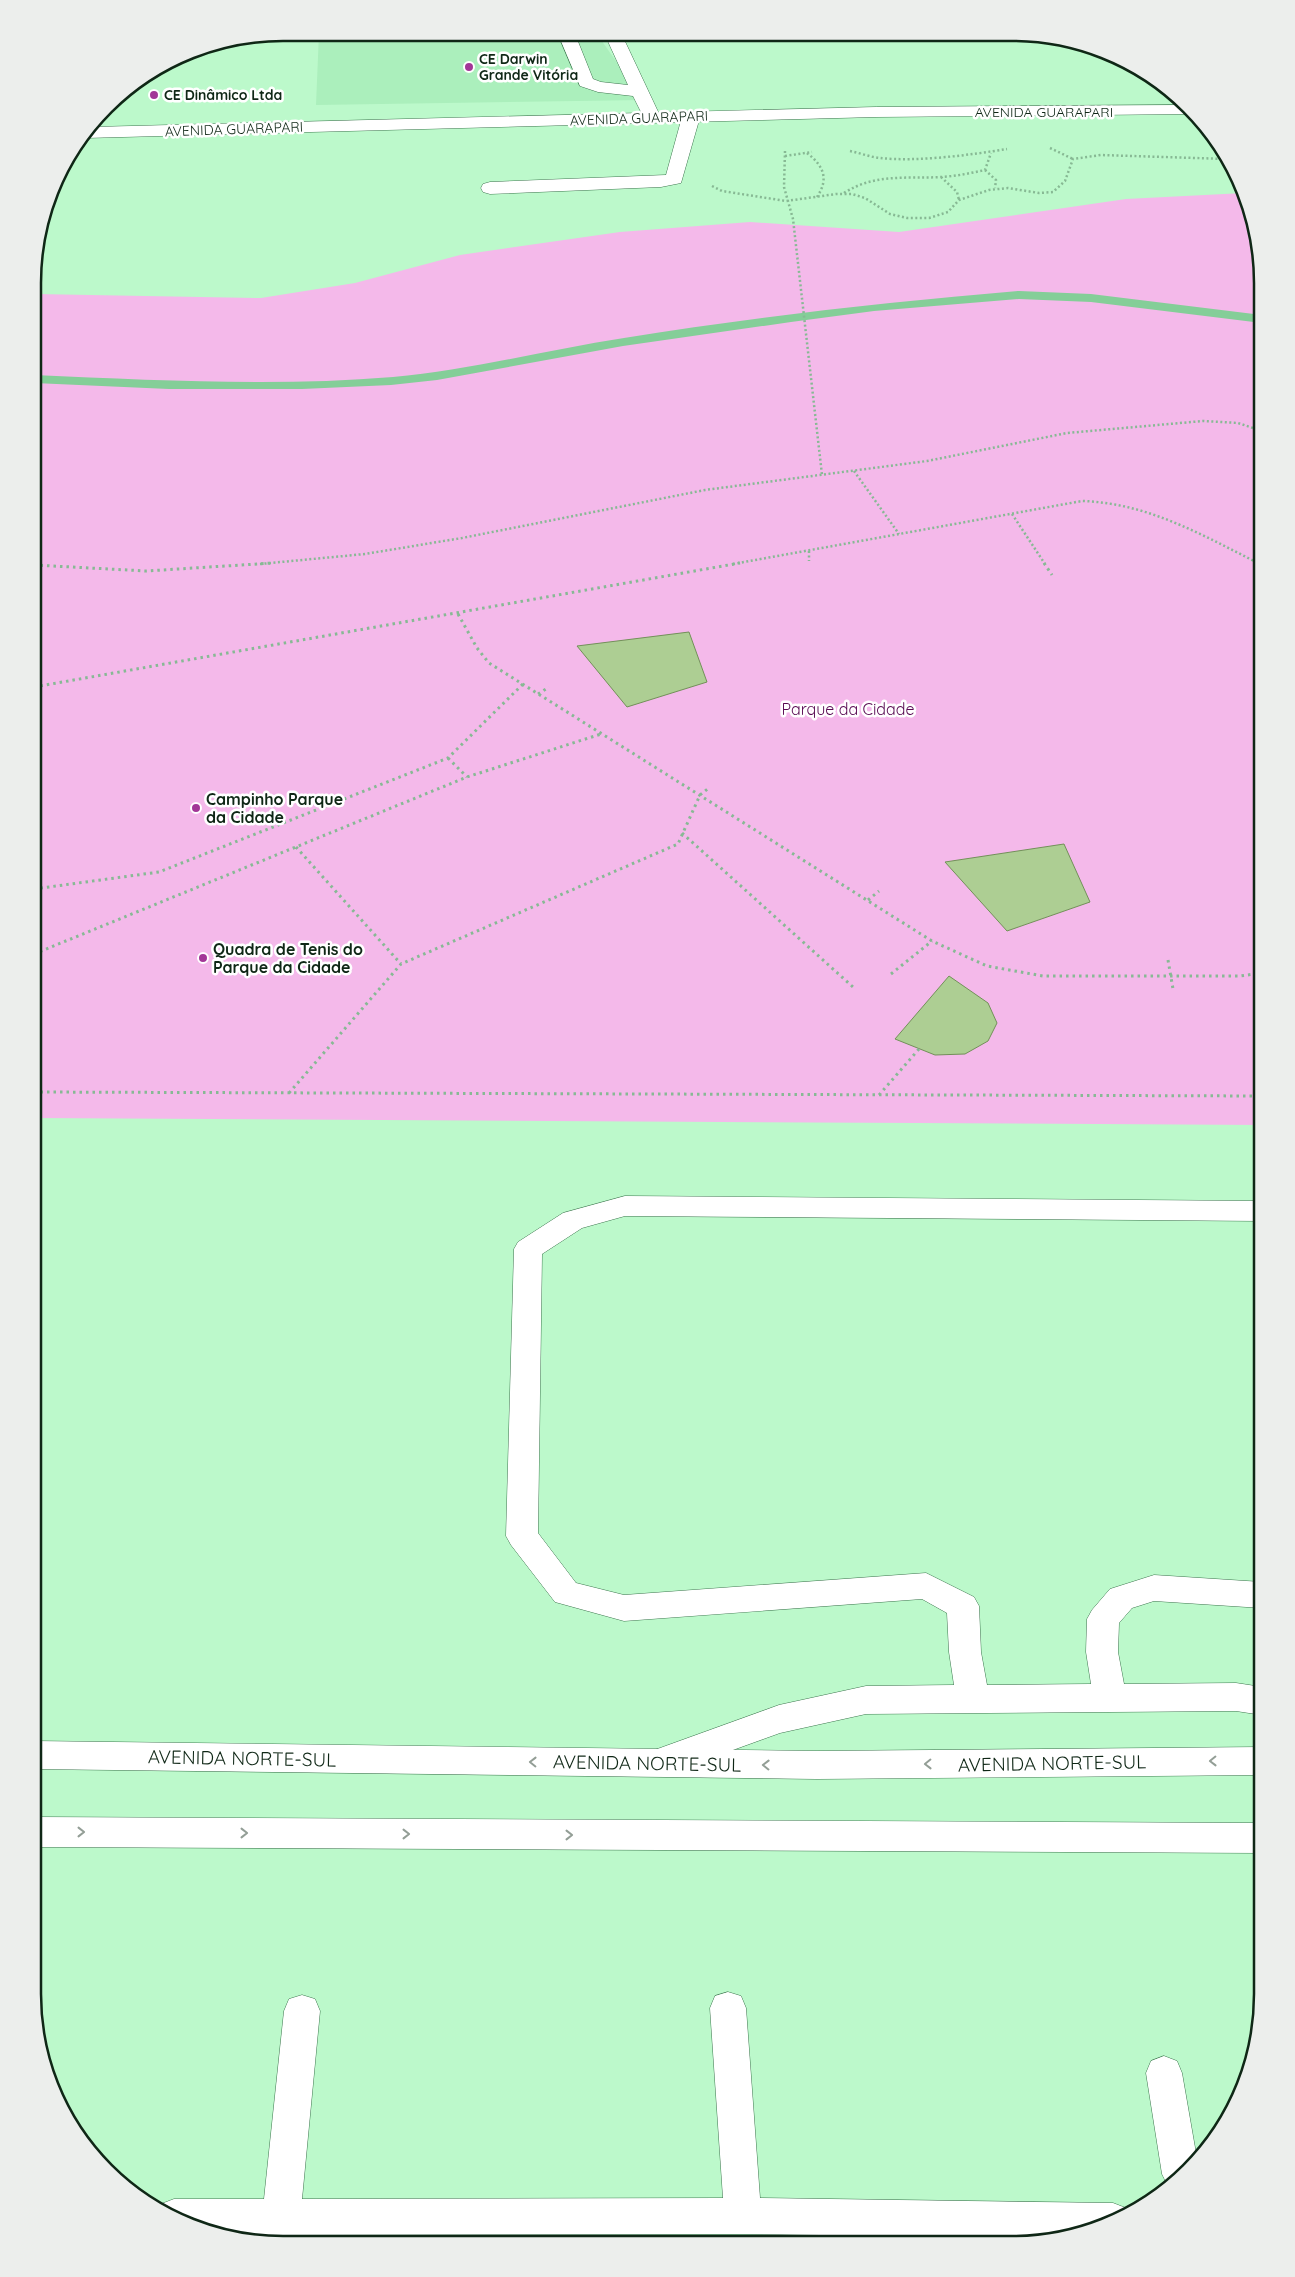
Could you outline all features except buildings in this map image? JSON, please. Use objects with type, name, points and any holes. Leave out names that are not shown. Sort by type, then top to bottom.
[{"type":"street","points":[[569,41],[586,82],[598,87],[639,91]]},
{"type":"street","points":[[617,41],[652,118]]},
{"type":"street","name":"AVENIDA GUARAPARI","points":[[94,133],[793,114],[1181,110]]},
{"type":"street","points":[[490,188],[674,179],[690,117]]},
{"type":"street","points":[[973,1699],[965,1652],[963,1606],[926,1586],[624,1608],[566,1593],[522,1536],[528,1249],[574,1220],[625,1206],[1254,1212]]},
{"type":"street","points":[[1110,1698],[1102,1652],[1103,1619],[1121,1598],[1154,1588],[1254,1594]]},
{"type":"street","points":[[657,1763],[779,1719],[866,1700],[1236,1697],[1254,1700]]},
{"type":"street","name":"AVENIDA NORTE-SUL","points":[[41,1755],[827,1765],[1254,1761]]},
{"type":"street","points":[[41,1832],[1254,1838]]},
{"type":"street","points":[[728,2008],[743,2216]]},
{"type":"street","points":[[281,2216],[302,2011]]},
{"type":"street","points":[[1164,2073],[1180,2168]]},
{"type":"street","points":[[191,2217],[743,2216],[1095,2221]]},
{"type":"path","points":[[793,114],[783,139],[785,156],[784,187],[786,201],[794,219],[822,475]]},
{"type":"path","points":[[1043,147],[1073,159],[1101,155],[1219,159]]},
{"type":"path","points":[[845,150],[880,158],[990,153],[1009,148]]},
{"type":"path","points":[[785,156],[814,152]]},
{"type":"path","points":[[807,153],[823,166],[826,175],[824,185],[817,197]]},
{"type":"path","points":[[985,170],[990,161],[990,153]]},
{"type":"path","points":[[959,200],[994,189],[1010,188],[1033,194],[1049,193],[1062,186],[1073,167],[1073,159]]},
{"type":"path","points":[[985,170],[996,180],[994,189]]},
{"type":"path","points":[[843,193],[852,186],[868,180],[898,175],[941,177],[985,170]]},
{"type":"path","points":[[677,172],[722,191],[786,201],[843,193],[860,195],[872,200],[880,209],[892,215],[919,218],[945,215],[956,208],[959,200],[958,192],[941,177]]},
{"type":"path","points":[[41,565],[146,571],[241,566],[365,554],[462,538],[695,491],[927,461],[1067,433],[1203,421],[1238,423],[1254,428]]},
{"type":"path","points":[[854,471],[899,534]]},
{"type":"path","points":[[41,686],[458,614],[1082,501],[1120,502],[1159,515],[1254,561]]},
{"type":"path","points":[[1012,514],[1052,575]]},
{"type":"path","points":[[809,551],[809,562]]},
{"type":"path","points":[[458,614],[477,648],[489,663],[932,941],[987,966],[1017,973],[1043,976],[1240,976],[1254,974]]},
{"type":"path","points":[[41,888],[160,872],[448,758],[523,684]]},
{"type":"path","points":[[538,694],[548,687]]},
{"type":"path","points":[[41,951],[467,777],[602,733]]},
{"type":"path","points":[[448,758],[467,777]]},
{"type":"path","points":[[289,1093],[401,964],[678,844],[700,795],[710,787]]},
{"type":"path","points":[[682,833],[853,986]]},
{"type":"path","points":[[296,847],[401,964]]},
{"type":"path","points":[[868,900],[879,891]]},
{"type":"path","points":[[891,974],[932,941]]},
{"type":"path","points":[[1168,960],[1173,989]]},
{"type":"path","points":[[879,1095],[919,1049]]},
{"type":"path","points":[[41,1092],[1254,1096]]},
{"type":"shaded area","name":"CE Darwin Grande Vitória","points":[[319,41],[602,41],[643,100],[316,105]]},
{"type":"green space","name":"Parque da Cidade","points":[[1236,193],[1241,206],[1252,252],[1254,284],[1254,1125],[41,1118],[41,294],[261,298],[355,283],[460,255],[620,232],[750,222],[899,232],[1126,199]]},
{"type":"waterway","points":[[41,379],[169,385],[302,385],[391,381],[437,376],[623,342],[791,318],[874,307],[1019,295],[1091,298],[1254,318]]},
{"type":"place","name":"CE Darwin Grande Vitória","points":[[469,67]]},
{"type":"place","name":"CE Dinâmico Ltda","points":[[154,95]]},
{"type":"place","name":"Campinho Parque da Cidade","points":[[196,808]]},
{"type":"place","name":"Quadra de Tenis do Parque da Cidade","points":[[203,958]]}]
